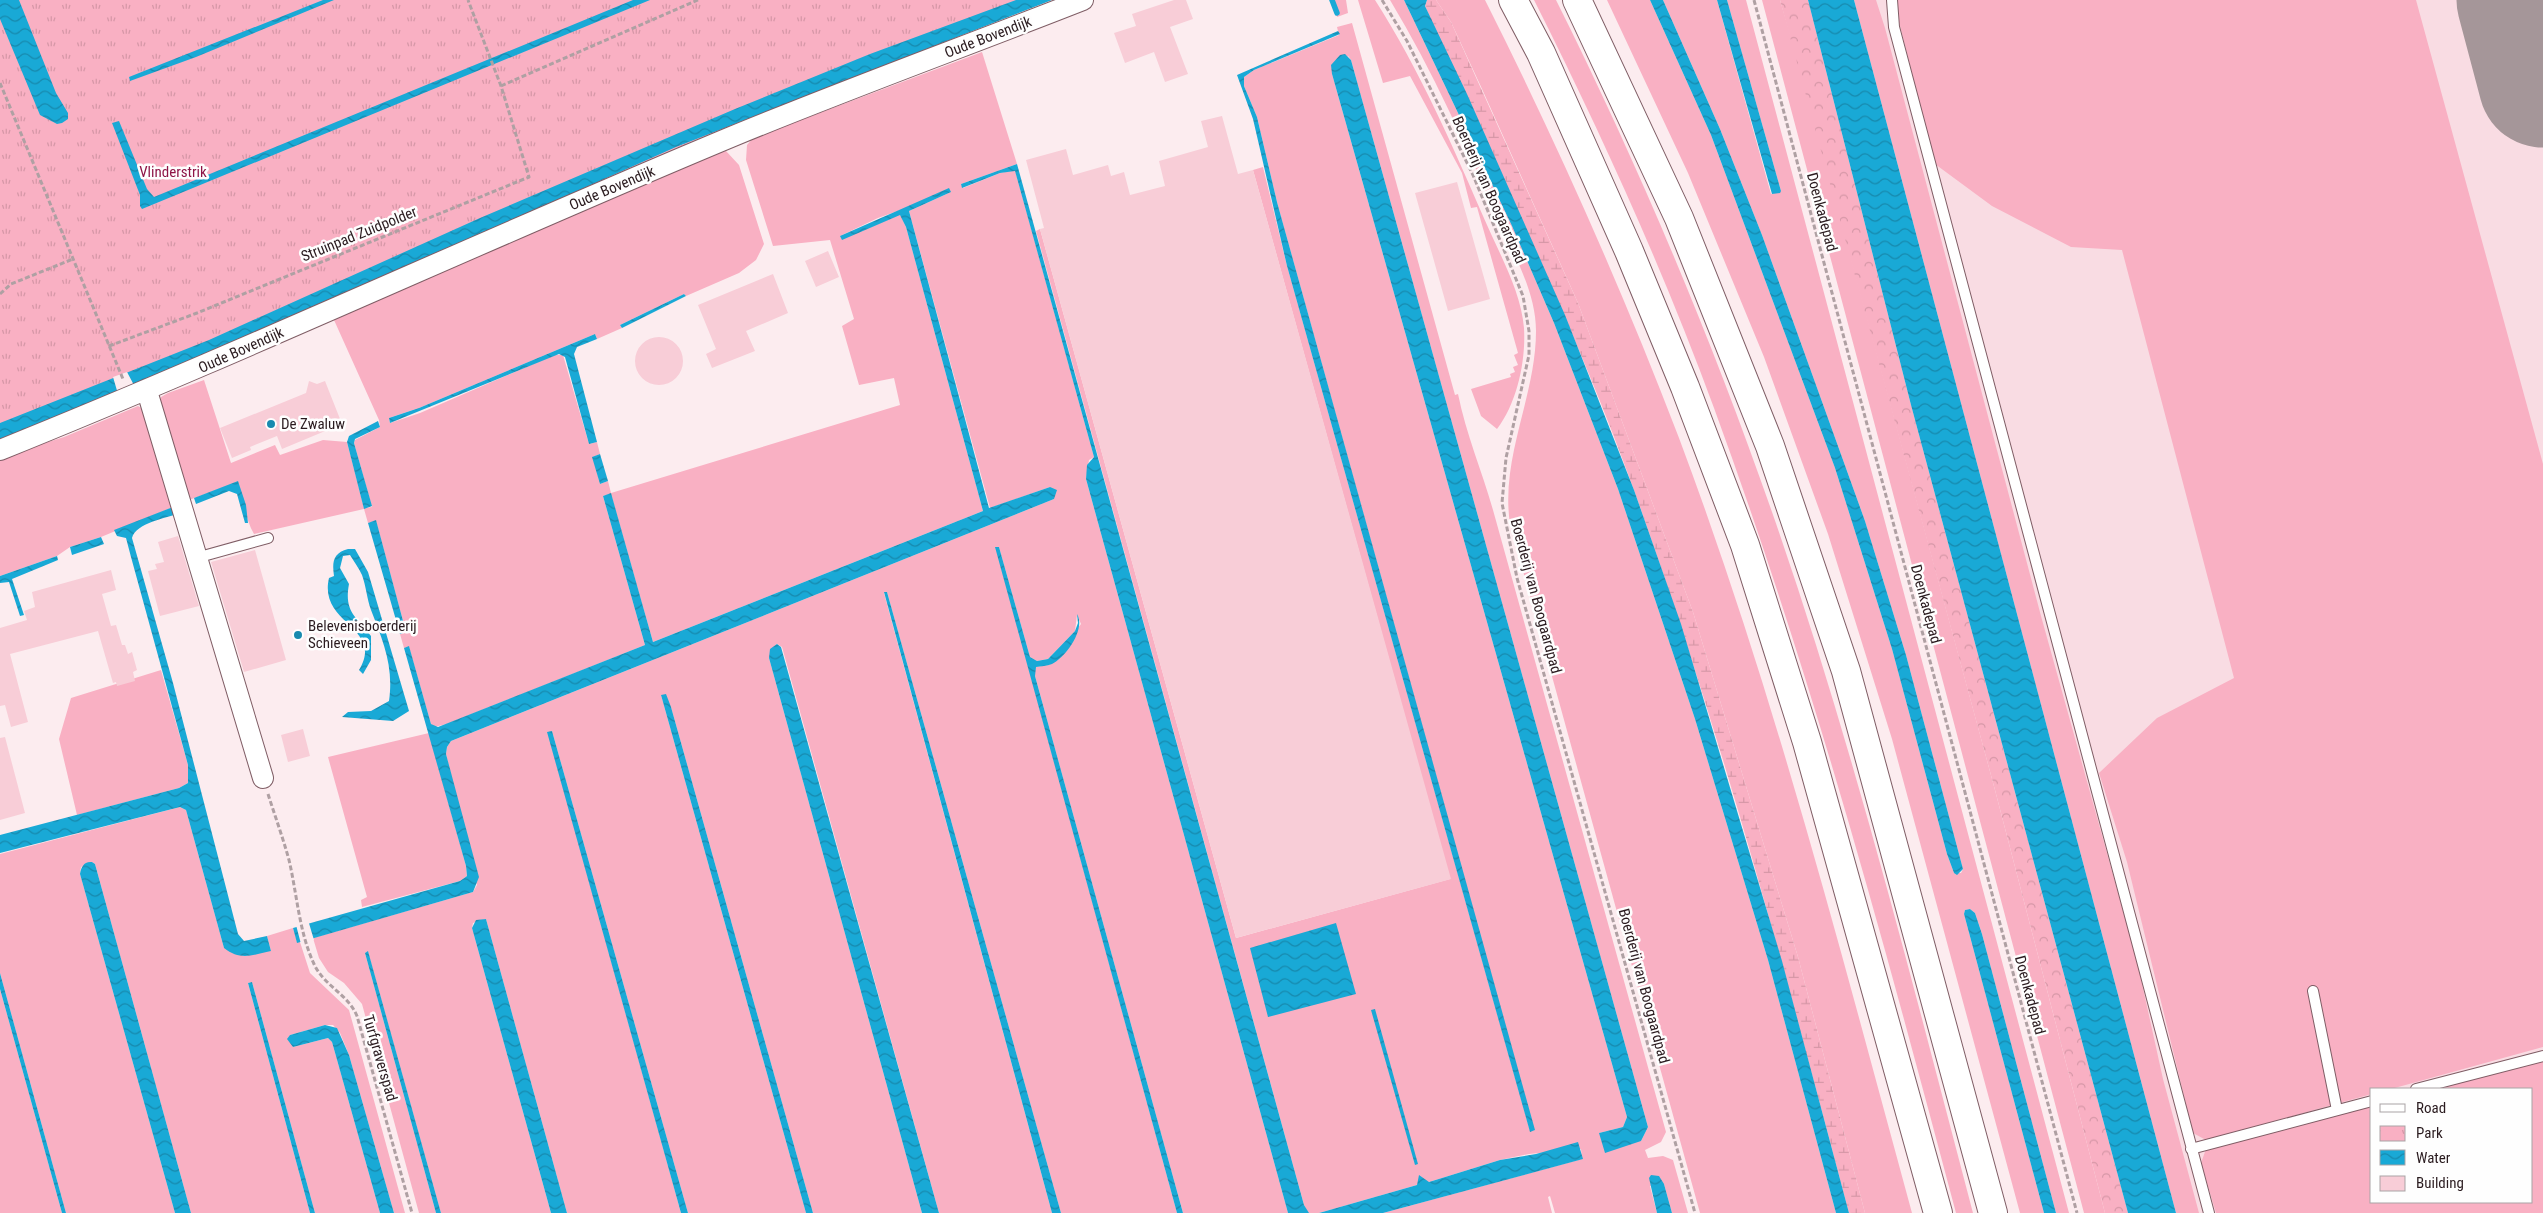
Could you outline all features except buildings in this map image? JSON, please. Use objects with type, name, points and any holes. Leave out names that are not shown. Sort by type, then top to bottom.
[{"type":"highway","points":[[1513,0],[1541,53],[1629,251],[1686,387],[1744,545],[1807,742],[1938,1213]]},
{"type":"highway","points":[[1577,0],[1679,218],[1773,456],[1851,689],[1993,1213]]},
{"type":"street","name":"Oude Bovendijk","points":[[0,450],[147,391],[508,232],[734,136],[1083,0]]},
{"type":"street","points":[[147,391],[263,778]]},
{"type":"lane","points":[[1892,0],[1894,27],[2209,1213]]},
{"type":"lane","points":[[196,558],[268,538]]},
{"type":"lane","points":[[2313,991],[2336,1110]]},
{"type":"lane","points":[[2420,1088],[2543,1056]]},
{"type":"lane","points":[[2191,1149],[2370,1102]]},
{"type":"path","name":"Struinpad Zuidpolder","points":[[109,346],[198,313],[529,177],[501,86],[468,0]]},
{"type":"path","points":[[501,86],[698,0]]},
{"type":"path","name":"Boerderij van Boogaardpad","points":[[1382,0],[1407,41],[1473,175],[1523,296],[1529,331],[1529,356],[1506,458],[1502,490],[1503,515],[1517,578],[1695,1213]]},
{"type":"path","name":"Doenkadepad","points":[[1754,0],[2077,1213]]},
{"type":"path","points":[[0,83],[119,371]]},
{"type":"path","points":[[0,294],[11,284],[73,259]]},
{"type":"path","name":"Turfgraverspad","points":[[263,778],[289,859],[300,916],[309,949],[320,975],[344,995],[353,1006],[357,1016],[412,1213]]},
{"type":"shaded area","points":[[1860,0],[2543,0],[2543,1213],[2184,1213]]},
{"type":"green space","name":"Vlinderstrik","points":[[0,0],[1047,0],[0,428]]},
{"type":"green space","points":[[1334,0],[1346,0],[1348,13],[1337,17]]},
{"type":"green space","points":[[1358,0],[1375,0],[1407,54],[1449,139],[1515,288],[1524,328],[1522,368],[1510,407],[1497,429],[1481,416],[1471,389],[1511,377],[1510,374],[1515,372],[1513,367],[1518,365],[1514,355],[1518,353],[1477,207],[1471,208],[1462,173],[1410,76],[1383,83]]},
{"type":"green space","points":[[1390,0],[1404,0],[1512,226],[1554,323],[1618,489],[1695,719],[1768,960],[1836,1213],[1700,1213],[1510,524],[1508,499],[1510,475],[1531,380],[1536,331],[1529,289],[1449,110],[1421,54]]},
{"type":"green space","points":[[1427,0],[1436,0],[1451,22],[1578,303],[1693,612],[1798,957],[1865,1213],[1849,1213],[1750,851],[1695,671],[1635,493],[1565,317],[1435,30],[1425,6]]},
{"type":"green space","points":[[1436,0],[1485,0],[1538,108],[1588,217],[1635,327],[1679,438],[1746,629],[1776,726],[1805,823],[1912,1213],[1865,1213],[1798,957],[1693,612],[1578,303],[1451,22]]},
{"type":"green space","points":[[1534,0],[1556,0],[1587,62],[1645,189],[1699,317],[1749,447],[1801,598],[1854,772],[1973,1213],[1956,1213],[1873,909],[1814,707],[1783,607],[1714,408],[1674,304],[1630,202]]},
{"type":"green space","points":[[1607,0],[1650,0],[1711,135],[1835,468],[1892,649],[1947,854],[1954,873],[1961,873],[1963,869],[1906,655],[1865,521],[1762,235],[1720,129],[1663,0],[1717,0],[1771,194],[1781,191],[1727,0],[1746,0],[2069,1213],[2056,1213],[1982,934],[1975,913],[1970,909],[1965,910],[1964,914],[2044,1213],[2020,1213],[1892,739],[1828,534],[1764,357],[1688,173]]},
{"type":"green space","points":[[1762,0],[1780,0],[1793,44],[1995,790],[2105,1213],[2084,1213]]},
{"type":"green space","points":[[1780,0],[1808,0],[1911,405],[2128,1213],[2105,1213],[1995,790]]},
{"type":"green space","points":[[1854,0],[1876,0],[1885,28],[2041,616],[2137,961],[2163,1079],[2199,1213],[2176,1213]]},
{"type":"green space","points":[[1896,0],[2416,0],[2543,464],[2543,1047],[2395,1088],[2370,1088],[2370,1095],[2206,1140],[2193,1133],[2127,862],[2099,773],[2157,718],[2234,678],[2122,250],[2071,247],[1992,206],[1935,164],[1899,22]]},
{"type":"green space","points":[[1352,23],[1455,395],[1458,394],[1465,424],[1493,510],[1666,1132],[1661,1142],[1645,1150],[1648,1158],[1663,1156],[1673,1160],[1688,1213],[1672,1213],[1664,1184],[1650,1186],[1657,1213],[1555,1213],[1550,1196],[1548,1197],[1552,1213],[1383,1213],[1582,1159],[1581,1149],[1529,1154],[1500,1160],[1429,1182],[1419,1180],[1417,1185],[1319,1213],[1308,1213],[1304,1205],[1036,231],[1040,229],[1236,938],[1450,879],[1253,170],[1263,167],[1287,266],[1530,1131],[1534,1130],[1277,202],[1257,117],[1244,86],[1244,77],[1254,70],[1339,35],[1337,27]],"holes":[[[1348,56],[1351,60],[1648,1127],[1641,1141],[1599,1133],[1623,1127],[1627,1117],[1332,74]]]},
{"type":"green space","points":[[982,52],[1017,164],[961,184],[963,188],[1000,173],[1015,170],[1094,457],[1089,460],[1086,479],[1288,1213],[1183,1213],[1035,676],[1035,667],[1049,665],[1081,624],[1077,615],[1075,631],[1048,659],[1037,661],[1030,657],[999,547],[996,548],[1177,1213],[1061,1213],[887,592],[884,593],[1052,1213],[939,1213],[782,647],[777,644],[769,658],[922,1213],[813,1213],[671,707],[661,695],[806,1213],[688,1213],[552,731],[548,733],[681,1213],[567,1213],[486,919],[473,923],[472,928],[551,1213],[441,1213],[368,952],[365,953],[436,1213],[419,1213],[362,1004],[344,983],[328,972],[319,958],[313,938],[473,892],[477,885],[446,754],[447,747],[451,741],[1054,499],[1050,487],[990,508],[909,211],[951,192],[878,218],[840,236],[871,227],[900,214],[906,227],[983,511],[653,642],[611,494],[603,496],[645,645],[447,724],[434,727],[431,724],[409,647],[404,648],[400,634],[406,632],[376,521],[368,523],[364,509],[254,534],[238,482],[189,500],[159,406],[161,397],[204,380],[231,463],[275,445],[280,455],[323,440],[347,442],[364,508],[372,507],[354,443],[355,440],[380,427],[379,420],[334,320],[521,235],[718,152],[726,151],[739,165],[764,244],[756,260],[739,273],[686,296],[684,294],[620,325],[622,328],[597,339],[595,334],[419,408],[389,418],[390,423],[420,413],[554,355],[563,355],[589,444],[597,442],[600,454],[593,457],[600,484],[608,481],[611,493],[900,405],[894,378],[859,385],[842,326],[854,319],[830,240],[773,246],[746,160],[747,145],[753,138]]},
{"type":"green space","points":[[138,406],[145,410],[178,505],[101,537],[70,547],[57,556],[0,576],[0,457],[64,437]]},
{"type":"green space","points":[[161,670],[188,765],[188,783],[179,788],[77,815],[59,739],[71,698]]},
{"type":"green space","points":[[429,733],[466,866],[467,876],[460,881],[362,907],[361,900],[367,897],[328,757]]},
{"type":"green space","points":[[180,807],[186,810],[224,948],[271,951],[267,936],[293,928],[297,942],[300,942],[310,973],[349,1010],[405,1213],[394,1213],[349,1055],[340,1033],[333,1025],[325,1025],[290,1035],[293,1047],[328,1038],[332,1042],[380,1213],[315,1213],[252,982],[248,983],[310,1213],[191,1213],[95,864],[92,862],[81,867],[80,874],[175,1213],[66,1213],[0,973],[0,854]]},
{"type":"green space","points":[[0,989],[62,1213],[0,1213]]},
{"type":"green space","points":[[2543,1060],[2543,1213],[2216,1213],[2201,1163],[2206,1149],[2370,1106],[2370,1203],[2533,1203],[2533,1088],[2436,1088]]},
{"type":"water","points":[[0,0],[19,0],[56,93],[68,113],[68,119],[62,123],[57,124],[40,115],[0,19]]},
{"type":"water","points":[[323,0],[334,0],[196,57],[130,81],[129,77]]},
{"type":"water","points":[[633,0],[650,0],[142,209],[140,206],[140,195],[112,123],[119,121],[147,189],[154,197]]},
{"type":"water","points":[[1016,0],[1052,0],[676,147],[214,353],[0,439],[0,423],[209,340],[480,218],[735,109],[870,54]]},
{"type":"water","points":[[1404,0],[1427,0],[1425,6],[1467,94],[1565,315],[1634,490],[1681,624],[1782,961],[1849,1213],[1836,1213],[1768,960],[1695,719],[1618,489],[1554,323],[1512,226]]},
{"type":"water","points":[[1650,0],[1663,0],[1720,129],[1762,235],[1865,521],[1906,655],[1963,869],[1957,875],[1954,873],[1947,854],[1892,649],[1835,468],[1711,135]]},
{"type":"water","points":[[1717,0],[1727,0],[1780,193],[1772,194]]},
{"type":"water","points":[[1808,0],[1854,0],[2176,1213],[2128,1213],[1911,405]]},
{"type":"water","points":[[1338,31],[1340,34],[1254,70],[1244,77],[1244,86],[1257,117],[1277,202],[1535,1130],[1530,1132],[1287,266],[1253,119],[1237,75]]},
{"type":"water","points":[[1345,54],[1351,60],[1648,1127],[1641,1141],[1605,1153],[1599,1133],[1623,1127],[1627,1117],[1332,74],[1331,65],[1340,55]]},
{"type":"water","points":[[1017,164],[1304,1205],[1309,1213],[1288,1213],[1086,479],[1087,465],[1094,457],[1015,171],[1000,173],[962,188],[961,184]]},
{"type":"water","points":[[949,188],[951,192],[909,211],[989,508],[1050,487],[1057,490],[1054,499],[451,741],[447,747],[446,754],[479,877],[473,892],[297,943],[293,928],[460,881],[467,876],[466,866],[404,648],[409,646],[431,724],[438,727],[645,645],[603,496],[611,493],[653,642],[983,511],[906,227],[900,215],[842,240],[840,236]]},
{"type":"water","points":[[684,294],[686,296],[622,328],[620,325]]},
{"type":"water","points":[[595,334],[597,339],[577,347],[574,354],[597,442],[589,444],[565,357],[559,354],[390,423],[389,418],[419,408]]},
{"type":"water","points":[[378,421],[380,427],[355,439],[354,443],[372,506],[364,509],[347,442],[349,436]]},
{"type":"water","points":[[600,454],[608,481],[600,484],[592,457]]},
{"type":"water","points":[[238,481],[246,505],[248,523],[245,523],[237,494],[229,491],[196,504],[194,498]]},
{"type":"water","points":[[178,505],[180,513],[139,528],[132,538],[173,683],[238,934],[244,941],[267,936],[271,951],[247,956],[236,955],[224,948],[186,810],[180,807],[0,853],[0,835],[179,788],[188,783],[188,765],[126,538],[117,536],[114,530]]},
{"type":"water","points":[[376,520],[406,632],[400,634],[368,523]]},
{"type":"water","points":[[101,537],[104,544],[72,555],[70,547]]},
{"type":"water","points":[[995,547],[999,547],[1030,657],[1037,661],[1048,659],[1075,631],[1078,623],[1077,614],[1079,620],[1077,635],[1068,649],[1052,664],[1036,667],[1035,676],[1183,1213],[1177,1213]]},
{"type":"water","points":[[348,549],[355,549],[368,572],[409,711],[393,721],[342,717],[348,712],[371,711],[389,701],[390,688],[389,665],[383,643],[370,606],[362,575],[350,555],[343,556],[340,568],[349,584],[348,601],[352,613],[371,636],[371,660],[363,674],[359,670],[365,656],[364,644],[358,634],[333,606],[328,594],[329,578],[334,576],[333,566],[336,556]]},
{"type":"water","points":[[57,556],[58,560],[12,579],[24,615],[20,616],[9,582],[0,583],[0,576]]},
{"type":"water","points":[[884,592],[887,592],[1061,1213],[1052,1213]]},
{"type":"water","points":[[777,644],[781,647],[939,1213],[922,1213],[769,658],[770,649]]},
{"type":"water","points":[[666,694],[813,1213],[806,1213],[661,695]]},
{"type":"water","points":[[552,731],[688,1213],[681,1213],[547,732]]},
{"type":"water","points":[[87,862],[95,864],[191,1213],[175,1213],[80,874],[83,865]]},
{"type":"water","points":[[1970,909],[1975,913],[1982,934],[2056,1213],[2044,1213],[1964,914],[1965,910]]},
{"type":"water","points":[[486,919],[567,1213],[551,1213],[472,928],[476,920]]},
{"type":"water","points":[[1336,923],[1356,994],[1268,1017],[1250,948]]},
{"type":"water","points":[[368,951],[441,1213],[436,1213],[365,953]]},
{"type":"water","points":[[0,973],[66,1213],[62,1213],[0,989]]},
{"type":"water","points":[[252,982],[315,1213],[310,1213],[248,983]]},
{"type":"water","points":[[1375,1009],[1418,1164],[1415,1165],[1371,1010]]},
{"type":"water","points":[[325,1025],[337,1028],[349,1055],[394,1213],[380,1213],[332,1042],[328,1038],[293,1047],[287,1039],[290,1035]]},
{"type":"water","points":[[1578,1142],[1583,1159],[1383,1213],[1319,1213],[1417,1185],[1419,1175],[1429,1182],[1500,1160],[1536,1154]]},
{"type":"water","points":[[1651,1175],[1659,1176],[1664,1184],[1672,1213],[1657,1213],[1649,1178]]},
{"type":"pier","points":[[127,372],[135,387],[118,394],[113,377]]},
{"type":"pier","points":[[308,920],[314,940],[301,944],[296,925]]},
{"type":"waterway","points":[[1332,0],[1337,13]]},
{"type":"runway","points":[[2521,0],[2543,83]]},
{"type":"place","name":"De Zwaluw","points":[[271,424]]},
{"type":"place","name":"Belevenisboerderij Schieveen","points":[[298,635]]}]
